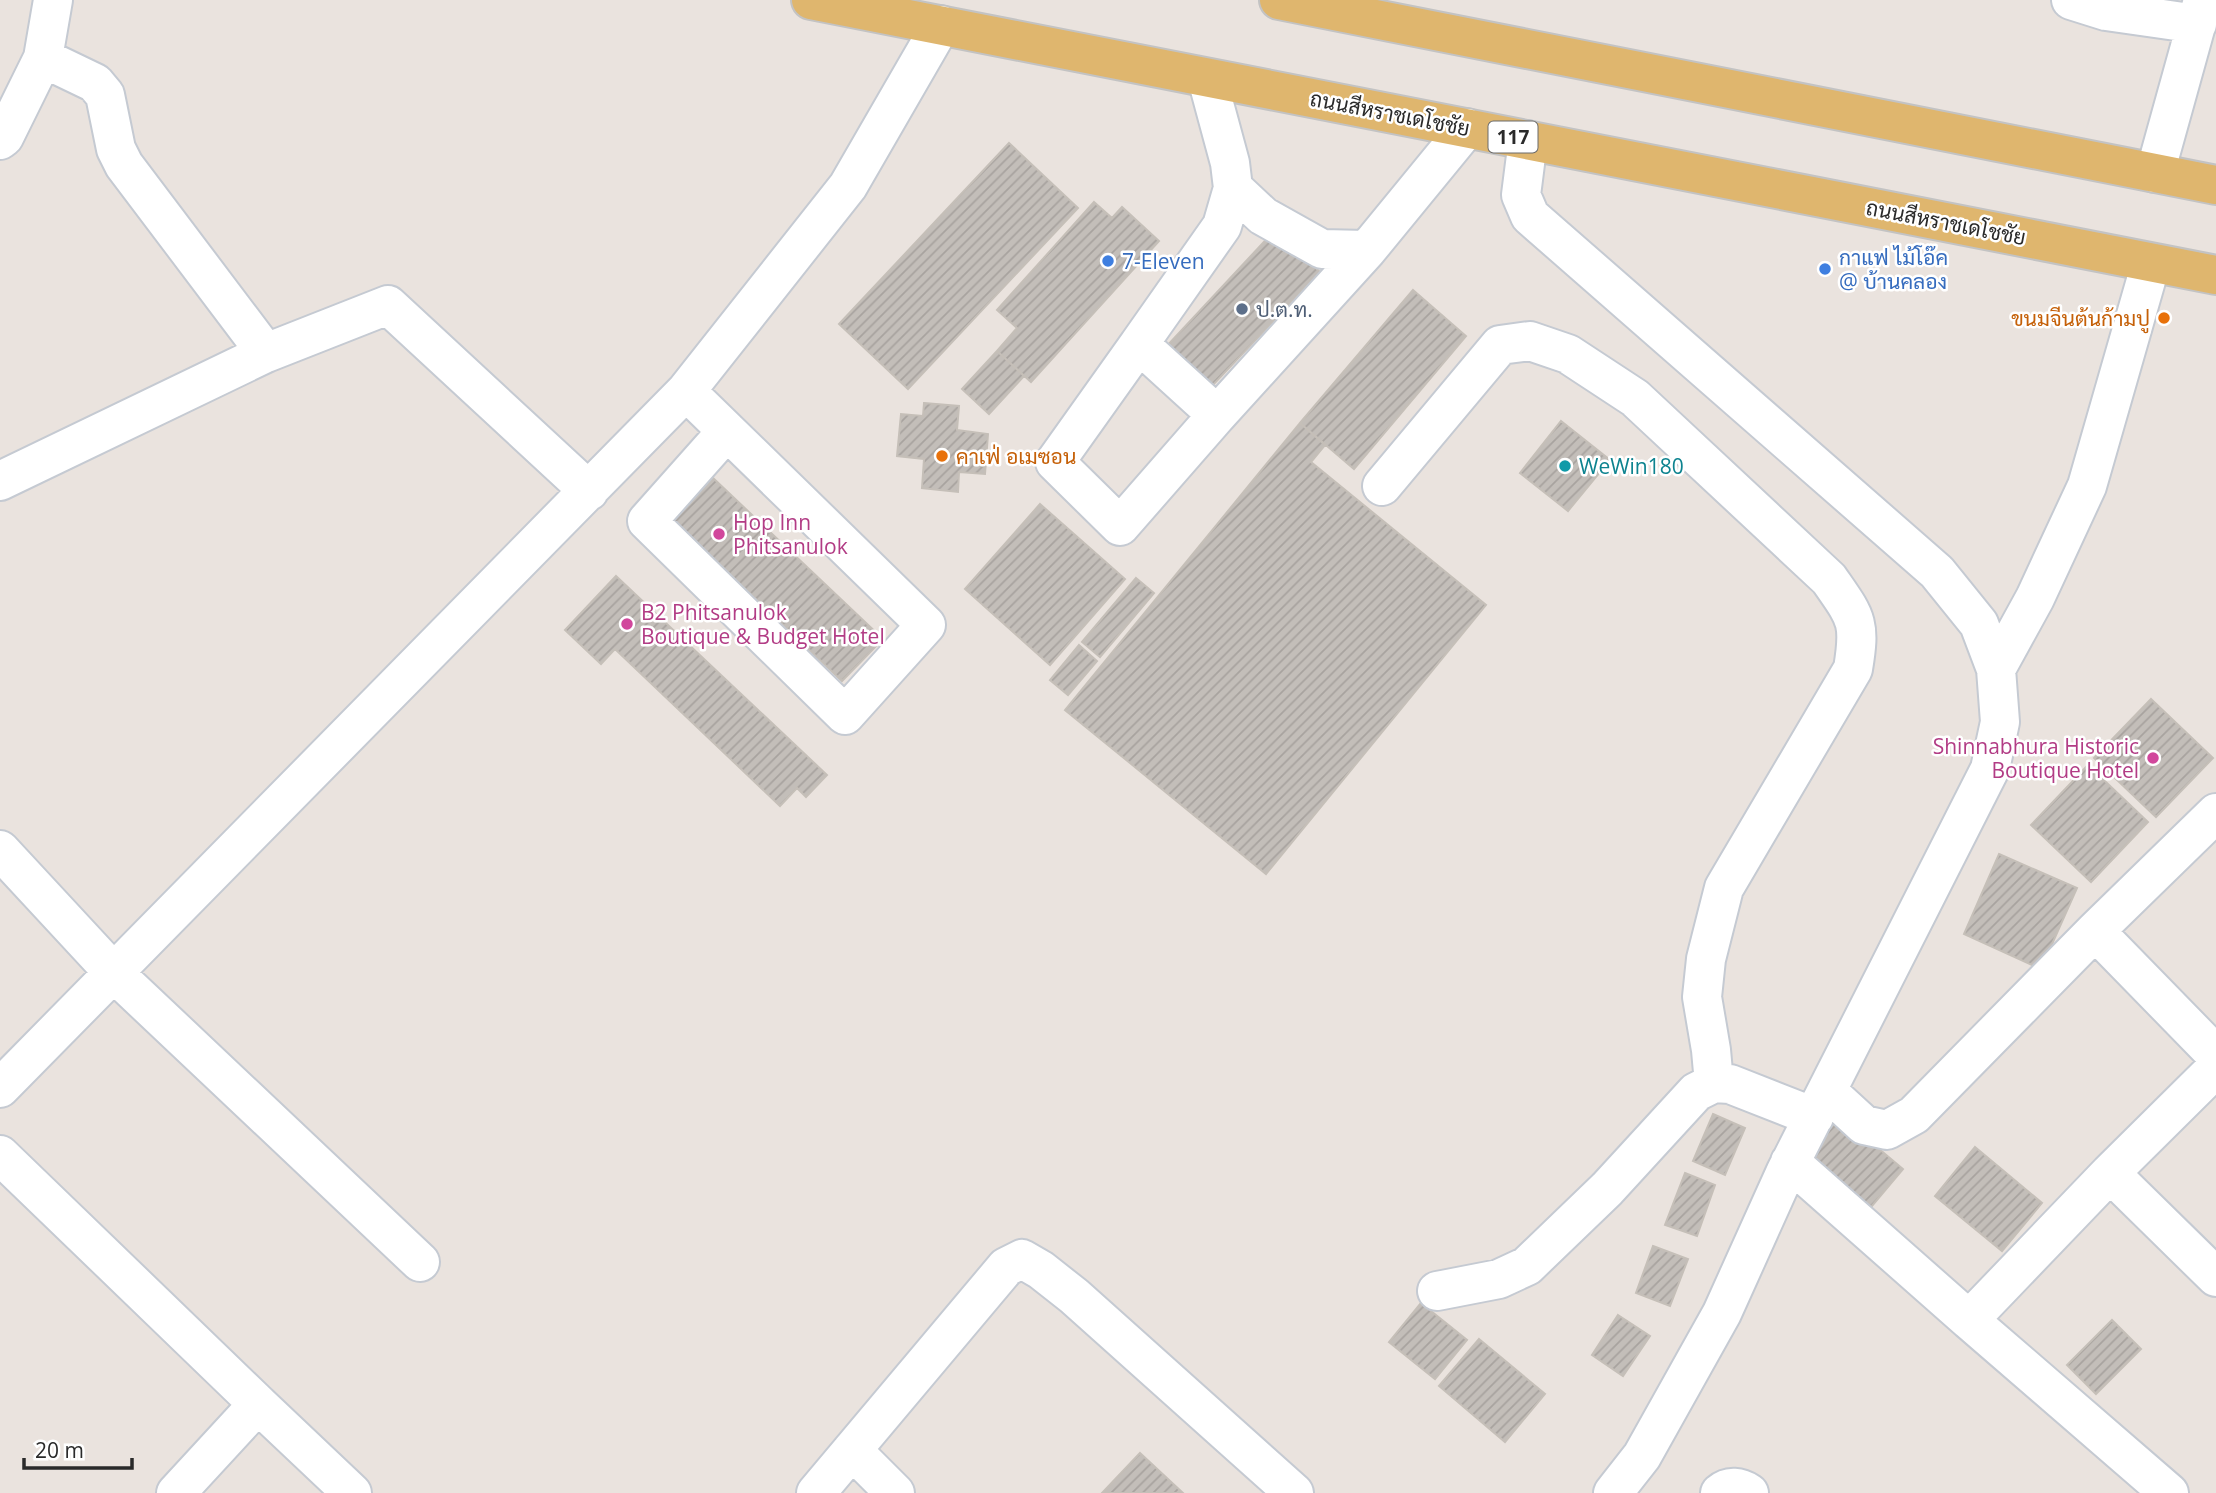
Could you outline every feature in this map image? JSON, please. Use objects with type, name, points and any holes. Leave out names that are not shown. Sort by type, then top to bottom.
[{"type":"main road","name":"ถนนสีหราชเดโชชัย","points":[[811,0],[2216,275]]},
{"type":"main road","points":[[1279,0],[2216,185]]},
{"type":"street","points":[[0,140],[4,137],[43,58],[53,0]]},
{"type":"street","points":[[2071,0],[2106,12],[2200,12],[2155,173]]},
{"type":"street","points":[[0,1088],[686,391],[848,186],[940,25]]},
{"type":"street","points":[[43,58],[95,83],[105,96],[116,149],[124,165],[266,354]]},
{"type":"street","points":[[1207,78],[1230,163],[1233,188],[1222,226],[1055,462],[1120,526],[1367,250],[1467,128]]},
{"type":"street","points":[[1528,140],[1521,195],[1530,216],[1937,572],[1979,624],[1996,669],[2000,722],[1990,769],[1790,1162],[1722,1313],[1642,1456],[1613,1493]]},
{"type":"street","points":[[1233,188],[1263,216],[1322,248],[1367,250]]},
{"type":"street","points":[[1996,669],[2035,598],[2087,486],[2151,263]]},
{"type":"street","points":[[0,481],[266,354],[388,305],[589,491]]},
{"type":"street","points":[[1382,486],[1500,345],[1530,341],[1568,354],[1635,398],[1829,579],[1854,615],[1858,639],[1853,669],[1724,888],[1706,960],[1702,997],[1714,1083]]},
{"type":"street","points":[[1139,344],[1217,415]]},
{"type":"street","points":[[686,391],[727,430],[926,625],[845,715],[647,521],[727,430]]},
{"type":"street","points":[[1437,1291],[1499,1279],[1527,1266],[1607,1189],[1696,1093],[1714,1083],[1730,1084],[1820,1104],[1864,1125],[1887,1130],[1914,1115],[2216,813]]},
{"type":"street","points":[[0,850],[114,973],[420,1262]]},
{"type":"street","points":[[2095,932],[2216,1055]]},
{"type":"street","points":[[1969,1320],[2110,1172],[2216,1068]]},
{"type":"street","points":[[0,1155],[352,1493]]},
{"type":"street","points":[[1790,1162],[2169,1493]]},
{"type":"street","points":[[2110,1172],[2216,1277]]},
{"type":"street","points":[[816,1493],[1006,1267],[1022,1259],[1074,1296],[1294,1493]]},
{"type":"street","points":[[176,1493],[258,1404]]},
{"type":"street","points":[[852,1450],[895,1493]]},
{"type":"street","points":[[1720,1493],[1735,1487],[1749,1493]]},
{"type":"building","points":[[1009,143],[1078,208],[908,389],[839,324]]},
{"type":"building","points":[[1094,202],[1112,218],[1122,207],[1159,241],[1031,382],[997,351],[1017,328],[997,310]]},
{"type":"building","points":[[1275,230],[1320,272],[1209,389],[1165,348]]},
{"type":"building","points":[[1413,290],[1466,336],[1354,469],[1300,423]]},
{"type":"building","points":[[997,351],[1024,376],[989,414],[962,389]]},
{"type":"building","points":[[924,403],[959,406],[957,430],[988,434],[985,474],[959,472],[958,492],[922,488],[924,459],[897,456],[901,414],[923,416]]},
{"type":"building","name":"WeWin180","points":[[1561,421],[1610,460],[1568,511],[1520,473]]},
{"type":"building","points":[[1300,423],[1325,445],[1311,462],[1486,605],[1266,874],[1065,710]]},
{"type":"building","points":[[712,477],[883,639],[842,681],[672,519]]},
{"type":"building","points":[[1040,504],[1125,579],[1050,665],[965,589]]},
{"type":"building","points":[[616,576],[827,775],[806,797],[797,788],[780,806],[615,649],[601,664],[565,630]]},
{"type":"building","points":[[1136,578],[1154,593],[1100,657],[1082,642]]},
{"type":"building","points":[[1079,645],[1097,661],[1068,695],[1050,680]]},
{"type":"building","name":"Shinnabhura Historic Boutique Hotel","points":[[2151,699],[2213,758],[2156,817],[2094,758]]},
{"type":"building","points":[[2088,765],[2148,822],[2091,882],[2031,825]]},
{"type":"building","points":[[1999,854],[2077,888],[2041,969],[1964,934]]},
{"type":"building","points":[[1713,1114],[1745,1128],[1725,1175],[1693,1161]]},
{"type":"building","points":[[1840,1116],[1903,1169],[1866,1213],[1803,1160]]},
{"type":"building","points":[[1975,1147],[2042,1203],[2002,1251],[1935,1196]]},
{"type":"building","points":[[1685,1173],[1715,1185],[1697,1236],[1665,1225]]},
{"type":"building","points":[[1653,1246],[1688,1259],[1670,1306],[1636,1293]]},
{"type":"building","points":[[1421,1303],[1467,1340],[1435,1379],[1389,1342]]},
{"type":"building","points":[[1618,1315],[1650,1336],[1623,1376],[1592,1355]]},
{"type":"building","points":[[2112,1320],[2141,1349],[2096,1394],[2067,1365]]},
{"type":"building","points":[[1479,1339],[1545,1394],[1505,1442],[1439,1386]]},
{"type":"building","points":[[1140,1453],[1183,1493],[1102,1493]]},
{"type":"place","name":"7-Eleven","points":[[1108,261]]},
{"type":"place","name":"กาแฟ ไม้โอ๊ค @ บ้านคลอง","points":[[1825,269]]},
{"type":"place","name":"ป.ต.ท.","points":[[1242,309]]},
{"type":"place","name":"ขนมจีนต้นก้ามปู","points":[[2164,318]]},
{"type":"place","name":"คาเฟ่ อเมซอน","points":[[942,456]]},
{"type":"place","name":"WeWin180","points":[[1565,466]]},
{"type":"place","name":"Hop Inn Phitsanulok","points":[[719,534]]},
{"type":"place","name":"B2 Phitsanulok Boutique & Budget Hotel","points":[[627,624]]},
{"type":"place","name":"Shinnabhura Historic Boutique Hotel","points":[[2153,758]]}]
